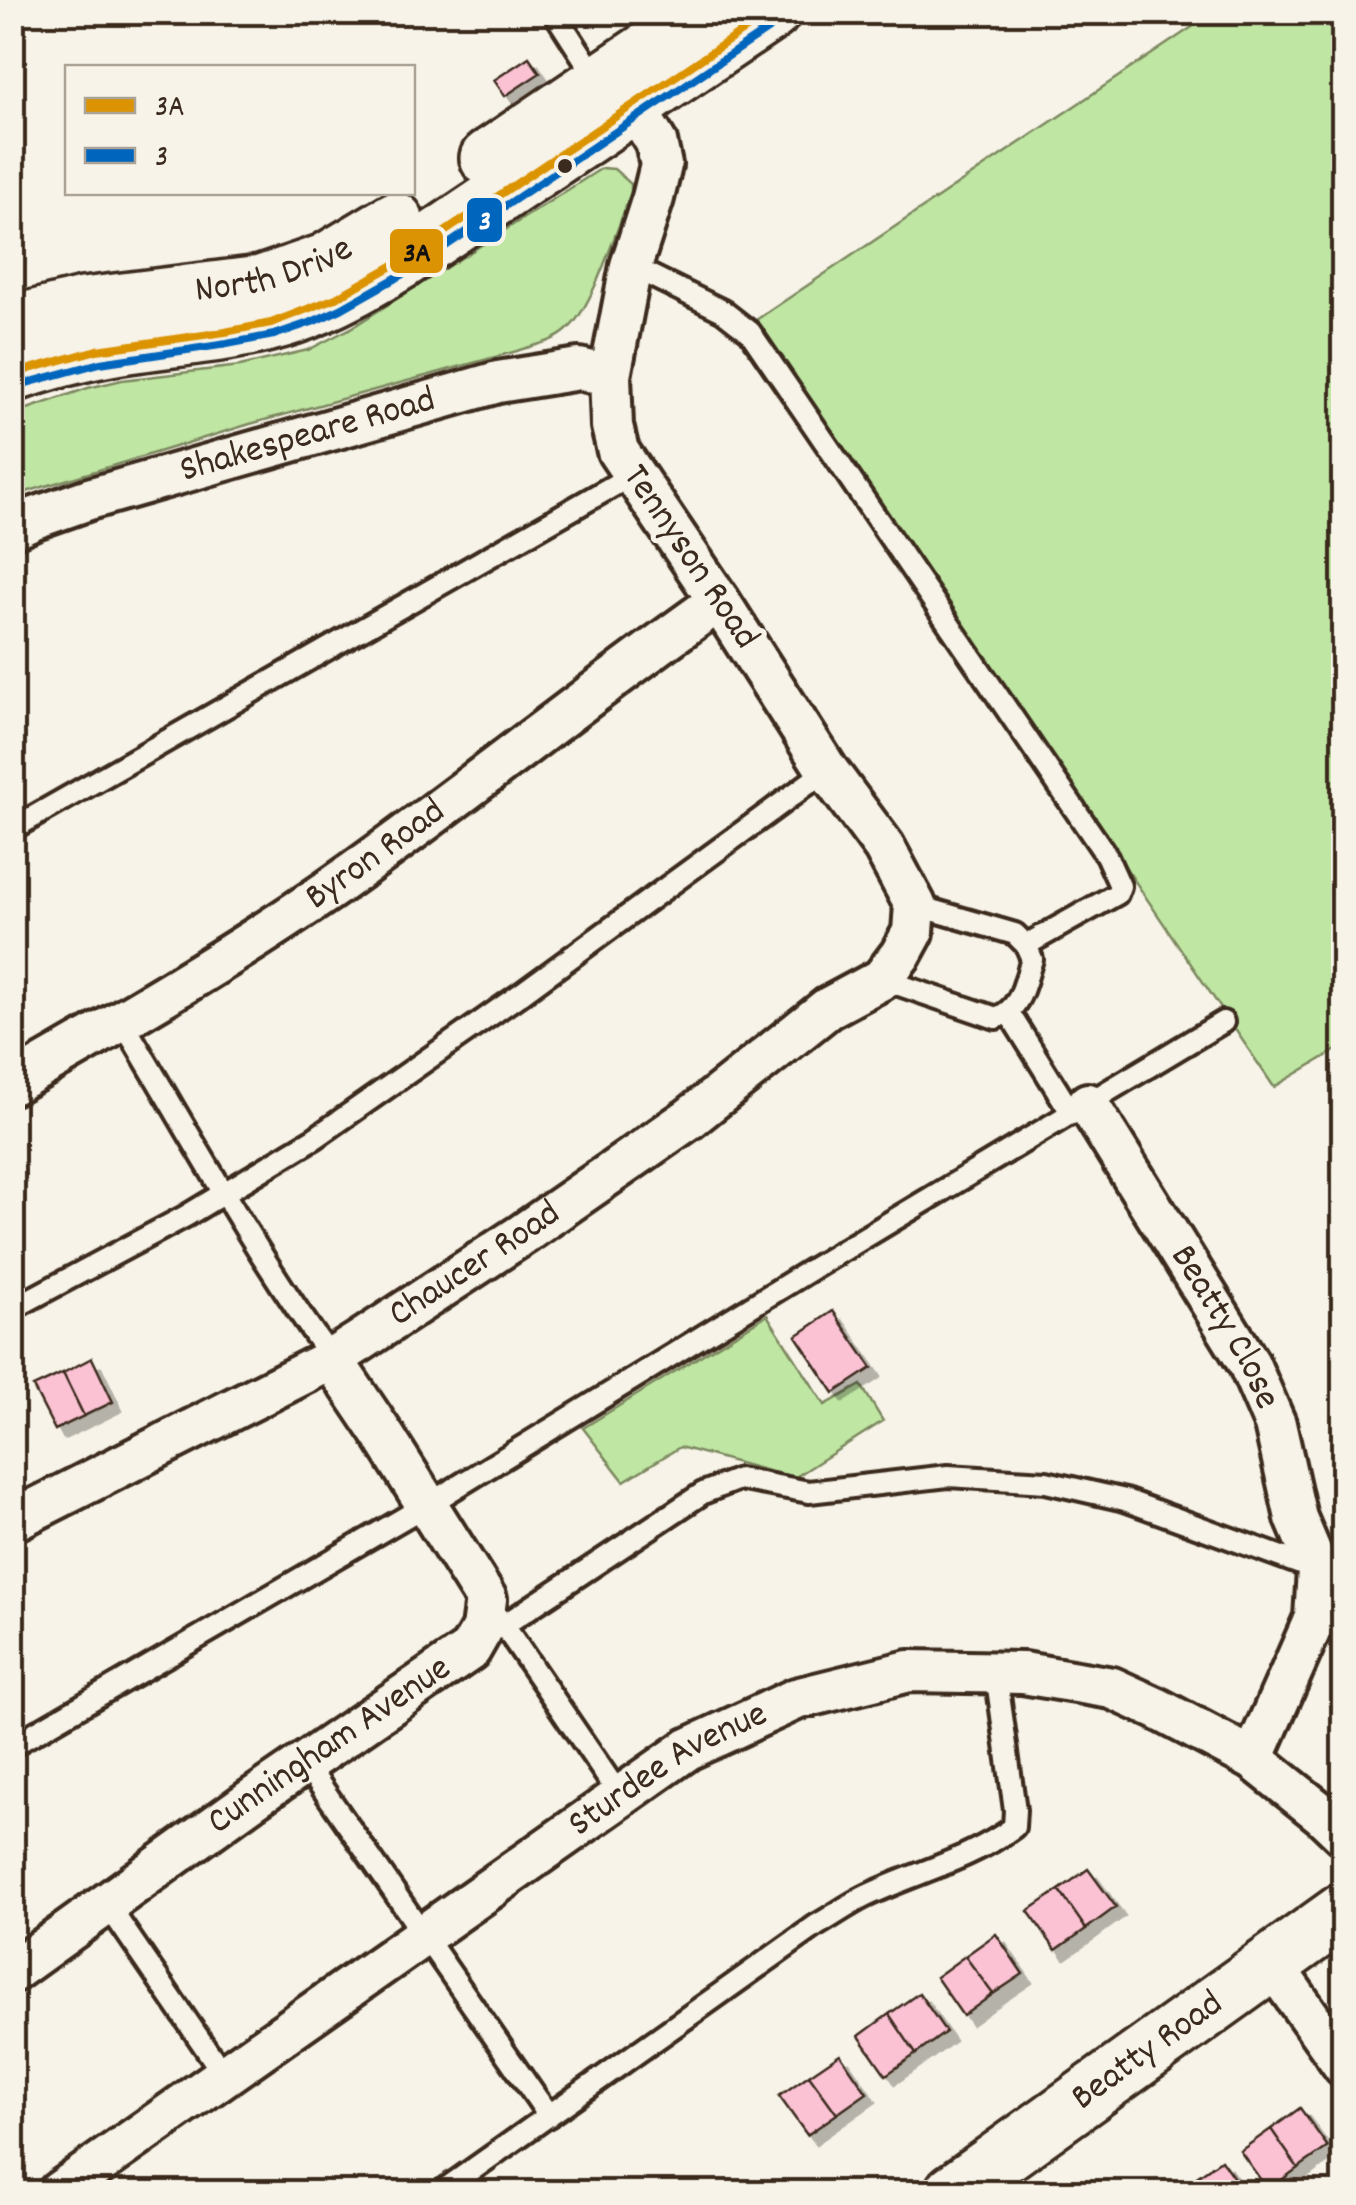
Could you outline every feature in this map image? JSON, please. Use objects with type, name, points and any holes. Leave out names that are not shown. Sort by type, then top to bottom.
[{"type":"street","name":"North Drive","points":[[12,374],[112,347],[212,335],[274,321],[344,296],[403,260],[704,12]]},
{"type":"street","name":"North Drive","points":[[12,324],[83,306],[261,284],[325,262],[616,87],[772,12]]},
{"type":"street","name":"Tennyson Road","points":[[616,87],[656,142],[661,165],[631,266],[610,376],[612,426],[618,452],[720,601],[826,770],[884,847],[914,905]]},
{"type":"street","name":"Shakespeare Road","points":[[12,528],[88,499],[498,382],[579,369],[610,376]]},
{"type":"street","name":"Byron Road","points":[[12,1084],[122,1021],[329,890],[720,601]]},
{"type":"street","points":[[891,967],[913,932],[914,905]]},
{"type":"street","name":"Chaucer Road","points":[[12,1521],[332,1359],[690,1118],[828,1008],[891,967]]},
{"type":"street","name":"Beatty Close","points":[[1080,1109],[1248,1364],[1274,1424],[1296,1518],[1331,1563],[1316,1618],[1253,1759]]},
{"type":"street","points":[[332,1359],[495,1612]]},
{"type":"street","name":"Cunningham Avenue","points":[[12,1972],[470,1650],[495,1612]]},
{"type":"street","name":"Sturdee Avenue","points":[[59,2192],[688,1749],[796,1699],[909,1671],[1023,1673],[1112,1688],[1253,1759],[1344,1835]]},
{"type":"street","name":"Beatty Road","points":[[954,2192],[1344,1911]]},
{"type":"street","points":[[1272,1964],[1344,2066]]},
{"type":"lane","points":[[554,12],[616,87]]},
{"type":"lane","points":[[631,266],[723,311],[750,332],[1106,856],[1120,886],[1117,894],[1026,945]]},
{"type":"lane","points":[[12,830],[634,474]]},
{"type":"lane","points":[[12,1309],[224,1192],[331,1127],[522,993],[826,770]]},
{"type":"lane","points":[[891,967],[996,1018],[1009,1014],[1018,1003],[1032,959],[1026,945],[1014,934],[914,905]]},
{"type":"lane","points":[[1009,1014],[1080,1109]]},
{"type":"lane","points":[[122,1021],[224,1192],[332,1359]]},
{"type":"lane","points":[[12,1746],[462,1484],[1223,1022]]},
{"type":"lane","points":[[620,1796],[495,1612],[703,1493],[739,1479],[809,1492],[948,1476],[1046,1482],[1125,1500],[1331,1563]]},
{"type":"lane","points":[[441,2192],[817,1926],[862,1898],[977,1849],[1014,1827],[996,1672]]},
{"type":"lane","points":[[305,1763],[549,2116]]},
{"type":"lane","points":[[107,1904],[224,2076]]},
{"type":"green space","points":[[1213,13],[1343,13],[1343,1046],[1274,1087],[756,320]]},
{"type":"green space","points":[[602,168],[614,169],[631,184],[631,193],[586,303],[568,329],[557,337],[13,496],[13,414],[122,380],[240,366],[308,350],[353,327]]},
{"type":"green space","points":[[767,1315],[825,1405],[861,1385],[883,1421],[794,1478],[680,1447],[624,1481],[583,1428]]},
{"type":"building","points":[[529,57],[540,73],[505,96],[494,80]]},
{"type":"building","points":[[833,1311],[872,1368],[834,1393],[796,1336]]},
{"type":"building","points":[[92,1358],[113,1402],[84,1416],[63,1373]]},
{"type":"building","points":[[63,1373],[84,1416],[55,1430],[33,1387]]},
{"type":"building","points":[[1088,1869],[1116,1907],[1086,1929],[1059,1890]]},
{"type":"building","points":[[1059,1890],[1086,1929],[1056,1950],[1028,1911]]},
{"type":"building","points":[[996,1934],[1023,1974],[993,1994],[965,1956]]},
{"type":"building","points":[[965,1956],[993,1994],[963,2016],[936,1977]]},
{"type":"building","points":[[919,1993],[946,2032],[916,2054],[889,2014]]},
{"type":"building","points":[[889,2014],[916,2054],[886,2075],[859,2036]]},
{"type":"building","points":[[840,2054],[867,2093],[837,2114],[809,2075]]},
{"type":"building","points":[[809,2075],[837,2114],[807,2135],[779,2096]]},
{"type":"building","points":[[1300,2108],[1328,2147],[1298,2168],[1271,2129]]},
{"type":"building","points":[[1271,2129],[1298,2168],[1268,2190],[1240,2151]]},
{"type":"building","points":[[1221,2160],[1244,2192],[1199,2192],[1191,2181]]},
{"type":"transit line","name":"3A","points":[[12,374],[97,350],[271,323],[336,298],[403,260],[771,12]]},
{"type":"transit line","name":"3","points":[[16,386],[100,363],[274,335],[341,309],[410,270],[779,22]]}]
